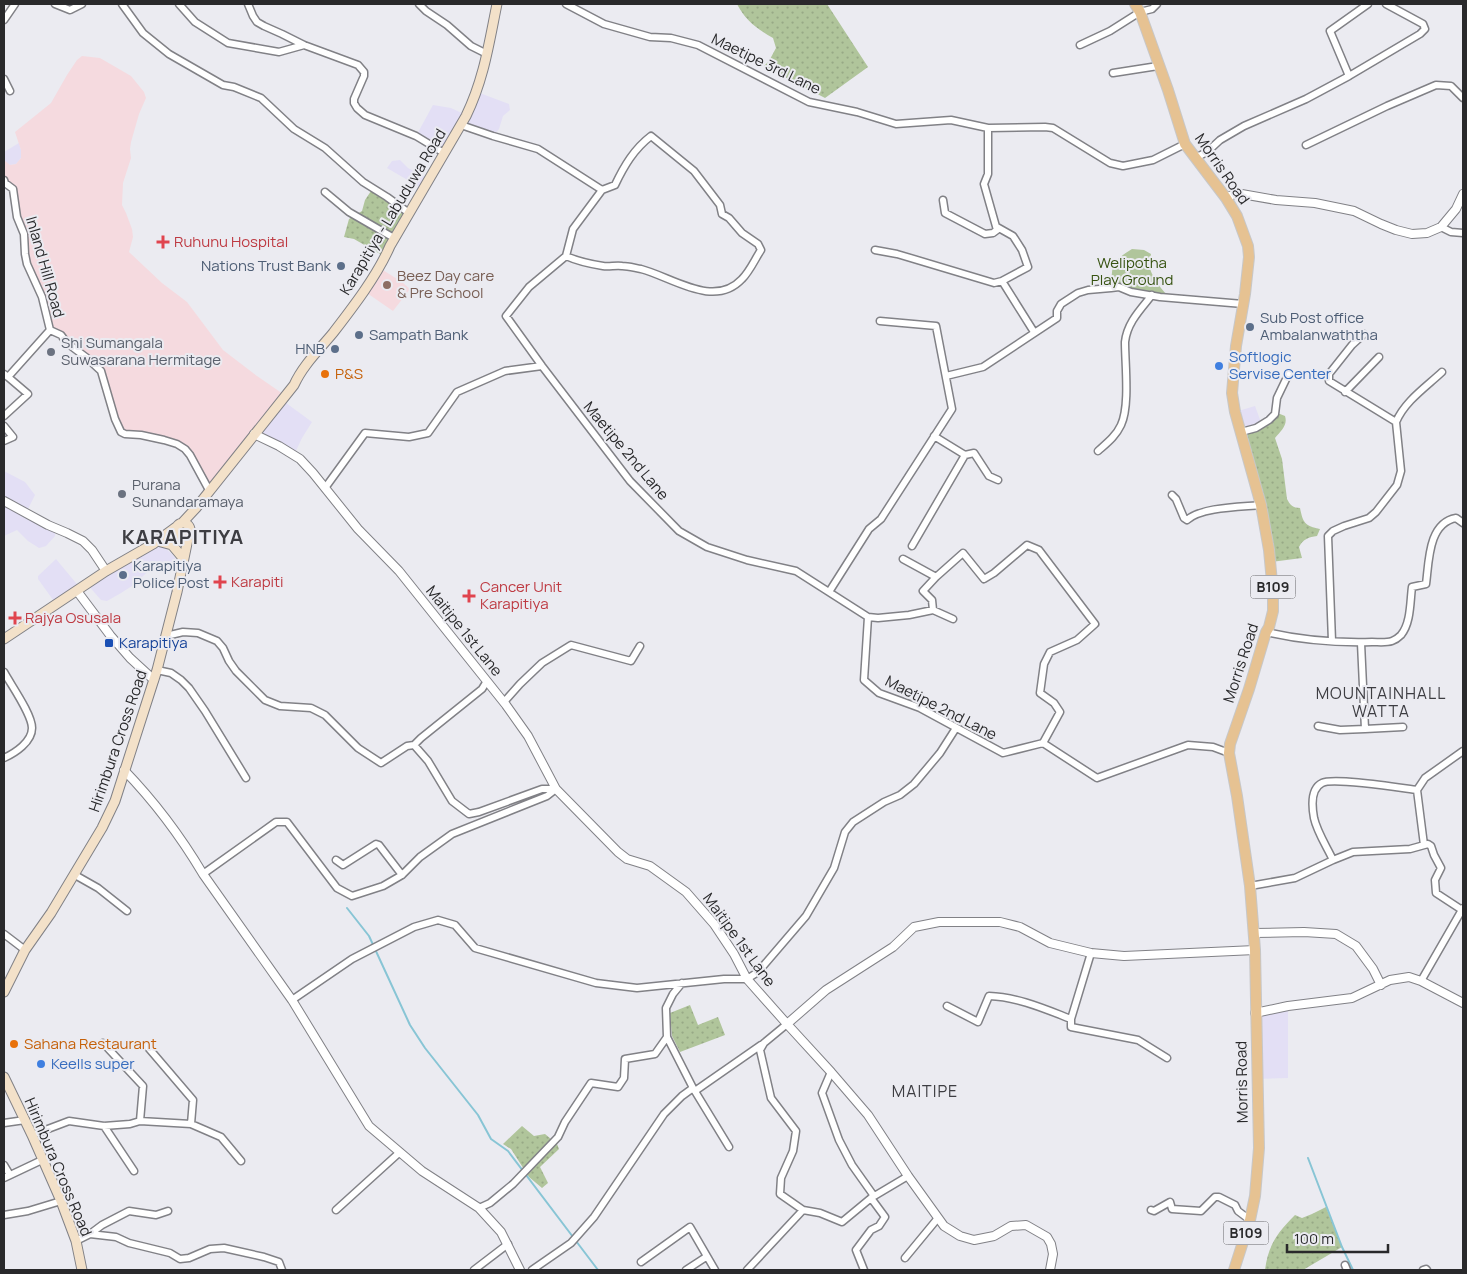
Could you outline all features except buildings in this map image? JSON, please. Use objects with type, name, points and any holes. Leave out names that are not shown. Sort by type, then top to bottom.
[{"type":"main road","name":"Karapitiya - Labuduwa Road","points":[[157,543],[196,508],[294,385],[299,375],[350,310],[385,258],[394,238],[461,125],[477,92],[497,4]]},
{"type":"main road","name":"Morris Road","points":[[1137,8],[1168,90],[1185,144],[1226,198],[1236,216],[1248,246],[1249,257],[1236,346],[1232,393],[1261,505],[1269,550],[1273,612],[1230,744],[1229,753],[1250,886],[1254,950],[1259,1156],[1256,1196],[1234,1270]]},
{"type":"main road","name":"Karapitiya - Labuduwa Road","points":[[184,533],[196,508]]},
{"type":"main road","name":"Hirimbura Cross Road","points":[[4,992],[25,950],[52,913],[75,875],[115,801],[154,680],[166,636],[183,560],[184,533],[177,530],[180,524]]},
{"type":"main road","points":[[4,639],[106,571],[157,543],[184,533]]},
{"type":"main road","points":[[157,543],[172,546],[183,560]]},
{"type":"main road","name":"Hirimbura Cross Road","points":[[4,1077],[32,1135],[60,1201],[76,1241],[82,1270]]},
{"type":"street","points":[[4,20],[15,4]]},
{"type":"street","points":[[55,4],[70,10],[82,4]]},
{"type":"street","points":[[122,4],[143,33],[169,54],[206,77],[261,98],[294,129],[326,148],[363,182],[388,197],[409,213]]},
{"type":"street","points":[[179,4],[195,22],[228,43],[279,52],[304,45]]},
{"type":"street","points":[[248,4],[252,16],[264,26],[304,45],[361,68],[364,76],[354,102],[357,108],[365,115],[416,136],[444,153]]},
{"type":"street","points":[[419,4],[426,11],[447,24],[471,46],[487,54]]},
{"type":"street","name":"Maetipe 3rd Lane","points":[[566,4],[604,24],[650,38],[671,38],[698,45],[809,102],[857,112],[896,124],[951,120],[988,128],[1053,128],[1110,163],[1123,166],[1153,160],[1185,144]]},
{"type":"street","points":[[1080,45],[1110,31],[1137,8],[1152,8],[1157,4]]},
{"type":"street","points":[[1349,76],[1330,31],[1368,4]]},
{"type":"street","points":[[1195,158],[1207,152],[1220,140],[1244,126],[1306,99],[1349,76],[1420,34],[1425,29],[1423,24],[1386,4]]},
{"type":"street","points":[[1112,73],[1158,66]]},
{"type":"street","points":[[4,79],[10,91]]},
{"type":"street","points":[[1306,145],[1387,106],[1436,86],[1451,86],[1463,98]]},
{"type":"street","points":[[461,125],[538,149],[602,190]]},
{"type":"street","points":[[943,200],[945,213],[977,231],[985,234],[993,233],[997,230],[984,184],[988,174],[988,128]]},
{"type":"street","points":[[650,136],[694,171],[720,205],[722,214],[729,218],[742,233],[758,244],[761,250],[743,279],[721,292],[673,283],[642,270],[622,266],[604,266],[566,256],[573,229],[602,190],[616,185],[624,167],[640,144],[650,136]]},
{"type":"street","name":"Inland Hill Road","points":[[4,180],[13,189],[17,217],[24,234],[24,254],[42,297],[50,330],[61,335],[67,343],[88,358],[101,371],[115,419],[121,432],[164,440],[185,449],[210,490]]},
{"type":"street","points":[[325,192],[349,212],[394,238]]},
{"type":"street","points":[[1226,198],[1236,193],[1276,200],[1315,203],[1354,211],[1396,230],[1412,234],[1427,233],[1441,226],[1460,209],[1463,194]]},
{"type":"street","points":[[1441,226],[1451,232],[1463,234]]},
{"type":"street","points":[[875,250],[897,254],[994,283],[1002,281],[1028,267],[1022,250],[1014,236],[997,227]]},
{"type":"street","name":"Maetipe 2nd Lane","points":[[566,256],[529,287],[506,316],[630,480],[679,531],[706,547],[747,560],[796,571],[868,617],[864,680],[880,693],[920,708],[1003,753],[1043,744]]},
{"type":"street","points":[[1002,281],[1034,332]]},
{"type":"street","points":[[946,376],[983,367],[1056,318],[1061,304],[1078,293],[1088,290],[1119,287],[1131,292],[1160,297],[1243,304]]},
{"type":"street","points":[[1098,451],[1114,436],[1122,424],[1126,410],[1126,331],[1152,295]]},
{"type":"street","points":[[831,593],[869,529],[881,519],[952,409],[936,326],[880,321]]},
{"type":"street","points":[[4,416],[28,394],[6,376],[50,330]]},
{"type":"street","points":[[1364,334],[1352,345],[1329,374],[1329,381],[1396,422]]},
{"type":"street","points":[[1345,392],[1379,357]]},
{"type":"street","points":[[325,488],[365,433],[409,437],[428,433],[458,392],[505,371],[542,366]]},
{"type":"street","points":[[1332,641],[1328,536],[1338,528],[1368,518],[1376,512],[1397,485],[1401,471],[1396,422],[1399,414],[1409,402],[1442,372]]},
{"type":"street","points":[[1241,432],[1256,428],[1275,414],[1278,398],[1289,373]]},
{"type":"street","points":[[4,426],[13,437],[4,441]]},
{"type":"street","name":"Maitipe 1st Lane","points":[[254,434],[300,459],[358,529],[399,571],[504,702],[528,736],[556,789],[618,852],[627,858],[650,866],[686,892],[714,924],[734,954],[747,979],[786,1024],[832,1072],[868,1116],[944,1226],[960,1236],[974,1240],[994,1236],[1011,1226],[1026,1225],[1046,1237],[1051,1244],[1054,1254],[1050,1270]]},
{"type":"street","points":[[934,436],[965,455],[974,453],[989,476],[998,480]]},
{"type":"street","points":[[912,546],[965,455]]},
{"type":"street","points":[[1172,495],[1176,499],[1184,518],[1187,520],[1205,511],[1261,505]]},
{"type":"street","points":[[4,501],[48,526],[83,541],[92,550],[106,571]]},
{"type":"street","points":[[1266,632],[1291,638],[1332,641],[1361,643],[1392,641],[1400,636],[1405,629],[1412,587],[1426,584],[1432,542],[1438,528],[1448,519],[1456,518],[1463,523]]},
{"type":"street","points":[[933,610],[932,600],[923,591],[963,553],[984,579],[1027,545],[1039,550],[1096,624],[1077,640],[1050,652],[1044,664],[1040,693],[1054,703],[1060,712],[1043,744],[1097,778],[1188,745],[1213,746],[1229,753]]},
{"type":"street","points":[[831,593],[860,550]]},
{"type":"street","points":[[903,559],[936,577]]},
{"type":"street","points":[[77,591],[110,635],[130,658],[154,680]]},
{"type":"street","points":[[868,617],[901,616],[933,610],[953,619]]},
{"type":"street","points":[[166,636],[183,632],[198,633],[217,641],[236,671],[266,700],[280,706],[311,708],[325,715],[358,748],[381,763],[407,746],[414,745],[482,689],[487,681]]},
{"type":"street","points":[[1361,643],[1365,729]]},
{"type":"street","points":[[504,702],[542,663],[571,645],[631,661],[640,646]]},
{"type":"street","points":[[157,670],[171,673],[189,688],[246,778]]},
{"type":"street","points":[[4,672],[26,711],[32,727],[30,737],[14,753],[4,758]]},
{"type":"street","points":[[1318,726],[1340,730],[1403,727]]},
{"type":"street","points":[[292,1000],[352,959],[414,927],[438,920],[455,925],[475,948],[596,984],[637,988],[724,979],[747,979],[758,972],[806,916],[834,868],[845,832],[853,822],[884,802],[900,795],[914,784],[940,752],[956,728]]},
{"type":"street","points":[[414,745],[428,761],[452,801],[469,814],[542,788],[556,789]]},
{"type":"street","points":[[1424,845],[1417,790],[1425,778],[1463,751]]},
{"type":"street","points":[[124,770],[143,790],[193,857],[292,1000],[369,1126],[422,1171],[479,1208],[501,1232],[520,1270]]},
{"type":"street","points":[[1333,860],[1314,818],[1313,793],[1320,784],[1325,782],[1348,782],[1417,790]]},
{"type":"street","points":[[203,874],[276,822],[287,822],[337,888],[352,896],[382,886],[402,875],[420,857],[452,834],[546,796],[556,789]]},
{"type":"street","points":[[336,860],[343,865],[376,844],[379,845],[402,875]]},
{"type":"street","points":[[1250,886],[1295,878],[1353,852],[1410,849],[1428,844],[1431,846],[1441,868],[1435,880],[1436,893],[1462,909],[1421,981]]},
{"type":"street","points":[[75,875],[98,888],[127,911]]},
{"type":"street","points":[[532,1270],[571,1243],[594,1217],[664,1114],[682,1096],[764,1043],[826,990],[893,947],[914,927],[939,922],[1000,922],[1020,927],[1050,944],[1091,954],[1124,956],[1254,950]]},
{"type":"street","points":[[1253,933],[1304,932],[1336,934],[1356,946],[1373,969],[1381,985]]},
{"type":"street","points":[[4,934],[25,950]]},
{"type":"street","points":[[1091,954],[1071,1019],[1071,1027],[1138,1040],[1167,1058]]},
{"type":"street","points":[[1256,1013],[1288,1006],[1352,998],[1390,980],[1409,977],[1421,981],[1463,1003]]},
{"type":"street","points":[[682,983],[673,994],[666,1008],[668,1037],[694,1089],[729,1147]]},
{"type":"street","points":[[947,1006],[978,1022],[989,996],[1000,996],[1035,1005],[1071,1019]]},
{"type":"street","points":[[479,1208],[490,1203],[513,1184],[558,1137],[565,1122],[591,1083],[618,1087],[624,1078],[625,1058],[655,1054],[668,1037]]},
{"type":"street","points":[[103,1043],[143,1086],[140,1121]]},
{"type":"street","points":[[764,1043],[760,1050],[771,1098],[796,1132],[794,1151],[781,1178],[780,1194],[803,1210],[820,1213],[842,1222],[873,1197],[908,1176]]},
{"type":"street","points":[[146,1045],[193,1100],[191,1124]]},
{"type":"street","points":[[832,1072],[822,1093],[839,1140],[885,1217],[878,1226],[871,1230],[856,1250],[864,1270]]},
{"type":"street","points":[[4,1123],[25,1120]]},
{"type":"street","points":[[32,1135],[68,1121],[104,1126],[130,1124],[140,1121],[191,1124],[221,1137],[241,1161]]},
{"type":"street","points":[[104,1126],[134,1171]]},
{"type":"street","points":[[336,1210],[400,1152]]},
{"type":"street","points":[[4,1165],[7,1176],[42,1160]]},
{"type":"street","points":[[1151,1210],[1154,1211],[1170,1202],[1172,1209],[1200,1210],[1215,1197],[1219,1197],[1235,1205],[1238,1211],[1250,1220]]},
{"type":"street","points":[[4,1214],[28,1211],[60,1201]]},
{"type":"street","points":[[747,1270],[803,1210]]},
{"type":"street","points":[[76,1241],[129,1211],[156,1214],[168,1211]]},
{"type":"street","points":[[905,1258],[938,1218]]},
{"type":"street","points":[[641,1262],[690,1227],[715,1270]]},
{"type":"street","points":[[90,1234],[116,1237],[129,1243],[170,1253],[180,1258],[188,1258],[210,1249],[224,1248],[279,1262],[282,1270]]},
{"type":"street","points":[[474,1270],[508,1244]]},
{"type":"street","points":[[686,1270],[706,1257]]},
{"type":"street","points":[[1423,1270],[1427,1270]]},
{"type":"shaded area","points":[[82,56],[100,58],[131,76],[144,92],[146,98],[131,142],[131,158],[123,183],[122,205],[132,229],[133,237],[129,252],[162,283],[187,302],[223,350],[286,396],[209,490],[190,455],[177,444],[121,432],[101,371],[50,330],[33,276],[13,189],[4,180],[4,160],[10,165],[16,164],[21,158],[21,150],[15,132],[51,103],[67,75]]},
{"type":"shaded area","points":[[477,92],[509,104],[510,110],[503,116],[499,129],[493,136],[461,125],[444,153],[416,136],[433,105],[451,108],[466,115]]},
{"type":"shaded area","points":[[19,143],[21,158],[16,164],[10,165],[6,163],[4,152]]},
{"type":"shaded area","points":[[400,160],[408,168],[429,179],[423,189],[387,168],[392,161]]},
{"type":"shaded area","name":"Beez Day care & Pre School","points":[[378,267],[410,289],[393,311],[364,291]]},
{"type":"shaded area","points":[[282,400],[312,422],[294,455],[254,434]]},
{"type":"shaded area","points":[[1255,406],[1262,425],[1242,435],[1235,412]]},
{"type":"shaded area","points":[[4,471],[25,482],[35,495],[26,513],[55,527],[55,536],[46,546],[39,548],[28,541],[17,530],[4,536]]},
{"type":"shaded area","points":[[153,544],[165,548],[172,554],[179,563],[176,568],[154,566],[132,586],[107,601],[101,600],[87,584]]},
{"type":"shaded area","points":[[56,559],[81,589],[56,604],[38,579],[38,576]]},
{"type":"shaded area","points":[[1288,1006],[1288,1078],[1257,1079],[1255,1013]]},
{"type":"green space","points":[[737,4],[827,4],[868,67],[825,98],[764,66],[776,48],[773,38],[752,24]]},
{"type":"green space","points":[[373,188],[409,213],[382,255],[354,239],[344,237],[349,219],[362,211],[365,200]]},
{"type":"green space","name":"Welipotha Play Ground","points":[[1132,249],[1144,250],[1151,254],[1149,262],[1153,276],[1169,297],[1111,288],[1114,264],[1120,257]]},
{"type":"green space","points":[[1280,414],[1285,416],[1286,422],[1275,438],[1282,459],[1287,499],[1292,506],[1300,508],[1302,517],[1308,525],[1320,529],[1317,536],[1302,542],[1299,547],[1302,558],[1271,562],[1242,435],[1274,415]]},
{"type":"green space","points":[[690,1005],[698,1025],[718,1017],[725,1035],[680,1052],[672,1036],[670,1013]]},
{"type":"green space","points":[[522,1126],[534,1136],[545,1134],[557,1144],[559,1149],[540,1167],[548,1183],[542,1188],[529,1177],[511,1149],[503,1144]]},
{"type":"green space","points":[[1326,1207],[1342,1247],[1303,1270],[1265,1270],[1271,1246],[1289,1221],[1295,1215],[1302,1218]]},
{"type":"waterway","points":[[347,908],[369,936],[410,1025],[425,1048],[478,1115],[491,1139],[508,1151],[573,1237]]},
{"type":"waterway","points":[[1308,1158],[1342,1247],[1353,1270]]},
{"type":"waterway","points":[[576,1241],[598,1270]]},
{"type":"place","name":"Ruhunu Hospital","points":[[163,242]]},
{"type":"place","name":"Nations Trust Bank","points":[[341,266]]},
{"type":"place","name":"Beez Day care & Pre School","points":[[387,285]]},
{"type":"place","name":"Sub Post office Ambalanwaththa","points":[[1250,327]]},
{"type":"place","name":"Sampath Bank","points":[[359,335]]},
{"type":"place","name":"HNB","points":[[335,349]]},
{"type":"place","name":"Shi Sumangala Suwasarana Hermitage","points":[[51,352]]},
{"type":"place","name":"Softlogic Servise Center","points":[[1219,366]]},
{"type":"place","name":"P&S","points":[[325,374]]},
{"type":"place","name":"Purana Sunandaramaya","points":[[122,494]]},
{"type":"place","name":"Karapitiya Police Post","points":[[123,575]]},
{"type":"place","name":"Karapiti","points":[[220,582]]},
{"type":"place","name":"Cancer Unit Karapitiya","points":[[469,596]]},
{"type":"place","name":"Rajya Osusala","points":[[15,618]]},
{"type":"place","name":"Karapitiya","points":[[109,643]]},
{"type":"place","name":"Sahana Restaurant","points":[[14,1044]]},
{"type":"place","name":"Keells super","points":[[41,1064]]},
{"type":"district","name":"KARAPITIYA","points":[[183,537]]},
{"type":"district","name":"MOUNTAINHALL WATTA","points":[[1381,702]]},
{"type":"district","name":"MAITIPE","points":[[925,1091]]}]
